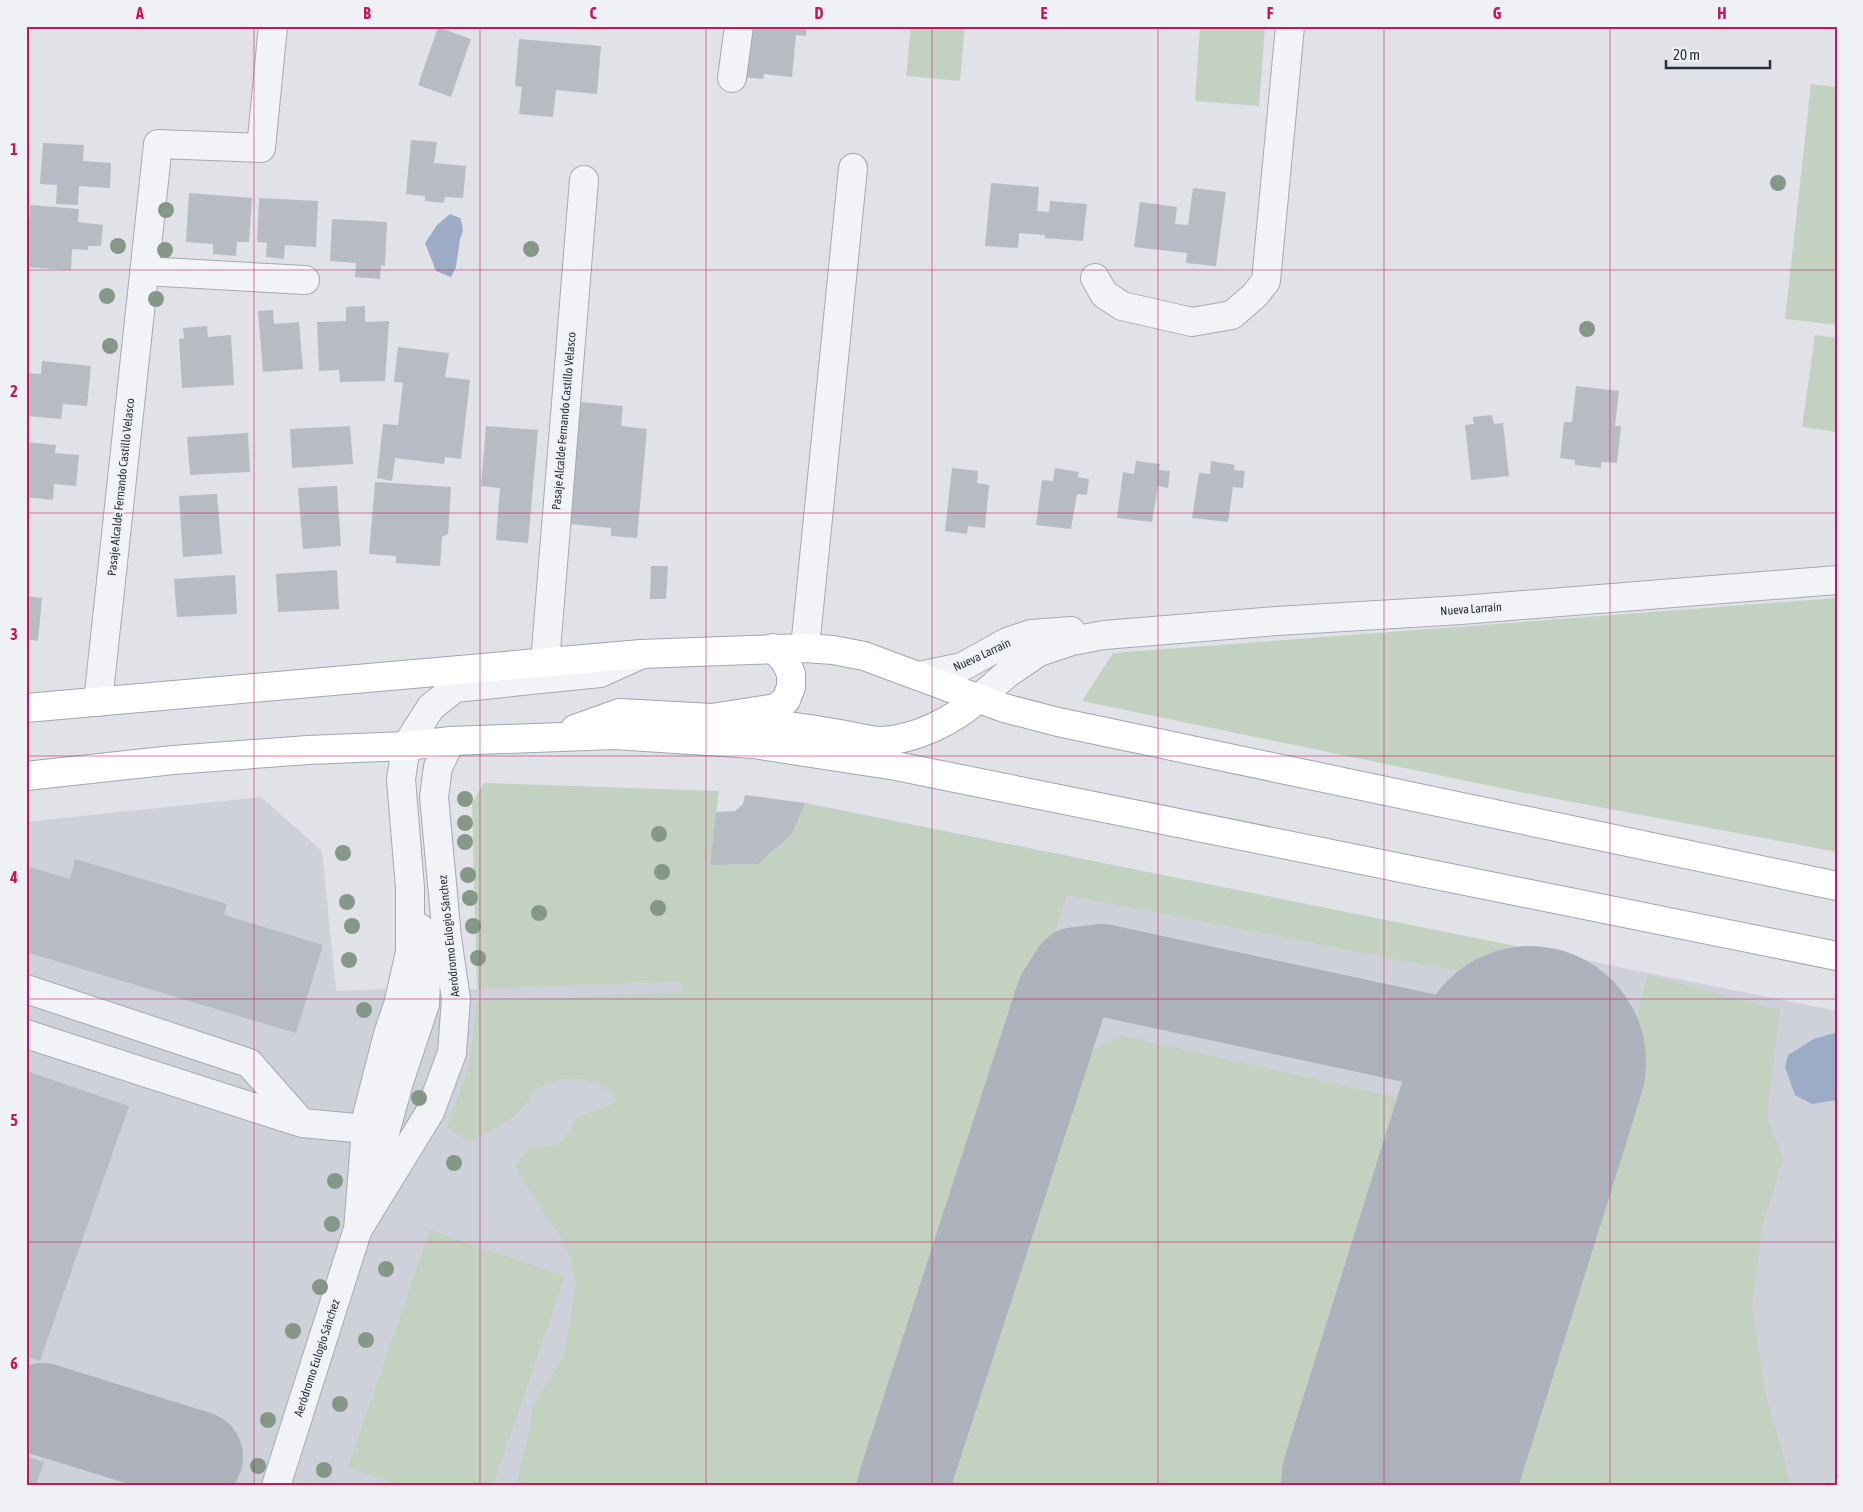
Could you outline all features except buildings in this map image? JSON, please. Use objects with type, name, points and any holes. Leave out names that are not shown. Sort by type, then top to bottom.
[{"type":"main road","points":[[712,718],[776,708],[786,700],[791,688],[791,674],[786,662],[773,648]]},
{"type":"main road","points":[[26,708],[641,654],[773,648],[833,650],[864,656],[1004,708],[1068,724],[1837,886]]},
{"type":"main road","points":[[553,738],[620,713],[712,718],[796,727],[880,741],[915,735],[930,729],[962,713],[978,699]]},
{"type":"main road","points":[[26,776],[173,760],[308,750],[406,746],[451,741],[614,736],[754,744],[896,766],[1837,956]]},
{"type":"street","name":"Pasaje Alcalde Fernando Castillo Velasco","points":[[98,702],[158,144],[261,148],[273,26]]},
{"type":"street","points":[[732,78],[739,26]]},
{"type":"street","points":[[1095,278],[1104,294],[1122,306],[1192,322],[1232,315],[1255,295],[1266,281],[1290,26]]},
{"type":"street","points":[[804,648],[852,168]]},
{"type":"street","name":"Pasaje Alcalde Fernando Castillo Velasco","points":[[545,663],[584,180]]},
{"type":"street","points":[[144,271],[305,280]]},
{"type":"street","name":"Nueva Larraín","points":[[978,699],[1008,673],[1039,652],[1072,641],[1104,635],[1277,621],[1461,610],[1837,580]]},
{"type":"street","name":"Nueva Larraín","points":[[919,676],[962,667],[1007,642],[1031,634],[1065,631],[1104,635]]},
{"type":"street","points":[[406,746],[431,707],[455,688],[600,673],[641,654]]},
{"type":"street","name":"Aeródromo Eulogio Sánchez","points":[[358,1230],[430,1112],[452,1053],[456,999],[447,938],[434,796],[438,767],[451,741]]},
{"type":"street","name":"Aeródromo Eulogio Sánchez","points":[[358,1230],[367,1116],[388,1034],[398,1005],[410,952],[410,888],[401,779],[406,746]]},
{"type":"street","name":"Aeródromo Eulogio Sánchez","points":[[276,1486],[358,1230],[399,1082],[425,1004],[427,960],[410,888]]},
{"type":"street","points":[[26,989],[249,1063],[302,1123]]},
{"type":"street","points":[[26,1034],[302,1123],[366,1129]]},
{"type":"shaded area","points":[[261,797],[322,851],[336,991],[477,989],[681,982],[715,865],[758,864],[792,834],[805,803],[1837,1011],[1837,1486],[26,1486],[26,822]]},
{"type":"green space","points":[[911,26],[965,26],[960,81],[906,76]]},
{"type":"green space","points":[[1200,26],[1265,26],[1259,106],[1195,101]]},
{"type":"green space","points":[[1811,84],[1837,87],[1837,325],[1785,319]]},
{"type":"green space","points":[[1815,335],[1837,338],[1837,432],[1802,427]]},
{"type":"green space","points":[[1837,598],[1837,852],[1520,792],[1082,701],[1113,653]]},
{"type":"green space","points":[[484,783],[719,791],[710,863],[715,865],[758,864],[792,834],[805,803],[1515,946],[1478,975],[1067,895],[931,1323],[882,1486],[516,1486],[533,1407],[564,1355],[576,1283],[572,1263],[562,1238],[543,1213],[515,1165],[531,1147],[555,1145],[564,1139],[576,1118],[617,1102],[603,1087],[593,1082],[571,1079],[559,1080],[539,1088],[522,1109],[510,1119],[470,1141],[447,1128],[469,1065],[477,1001],[683,992],[681,982],[477,989],[472,803]]},
{"type":"green space","points":[[1648,975],[1780,1010],[1767,1115],[1783,1159],[1762,1228],[1752,1307],[1766,1396],[1792,1486],[1505,1486],[1540,1379]]},
{"type":"green space","points":[[1119,1035],[1434,1106],[1315,1486],[937,1486],[1085,1055]]},
{"type":"green space","points":[[430,1230],[565,1276],[493,1486],[402,1486],[348,1467]]},
{"type":"water","points":[[450,214],[460,218],[463,231],[456,267],[451,277],[436,271],[425,243],[437,225]]},
{"type":"water","points":[[1834,1033],[1837,1034],[1837,1100],[1812,1104],[1795,1095],[1785,1067],[1788,1055],[1814,1039]]},
{"type":"taxiway","points":[[903,1486],[1062,996],[1077,973],[1102,970],[1530,1062]]},
{"type":"taxiway","points":[[42,1409],[197,1457]]},
{"type":"runway","points":[[1397,1486],[1530,1062]]}]
